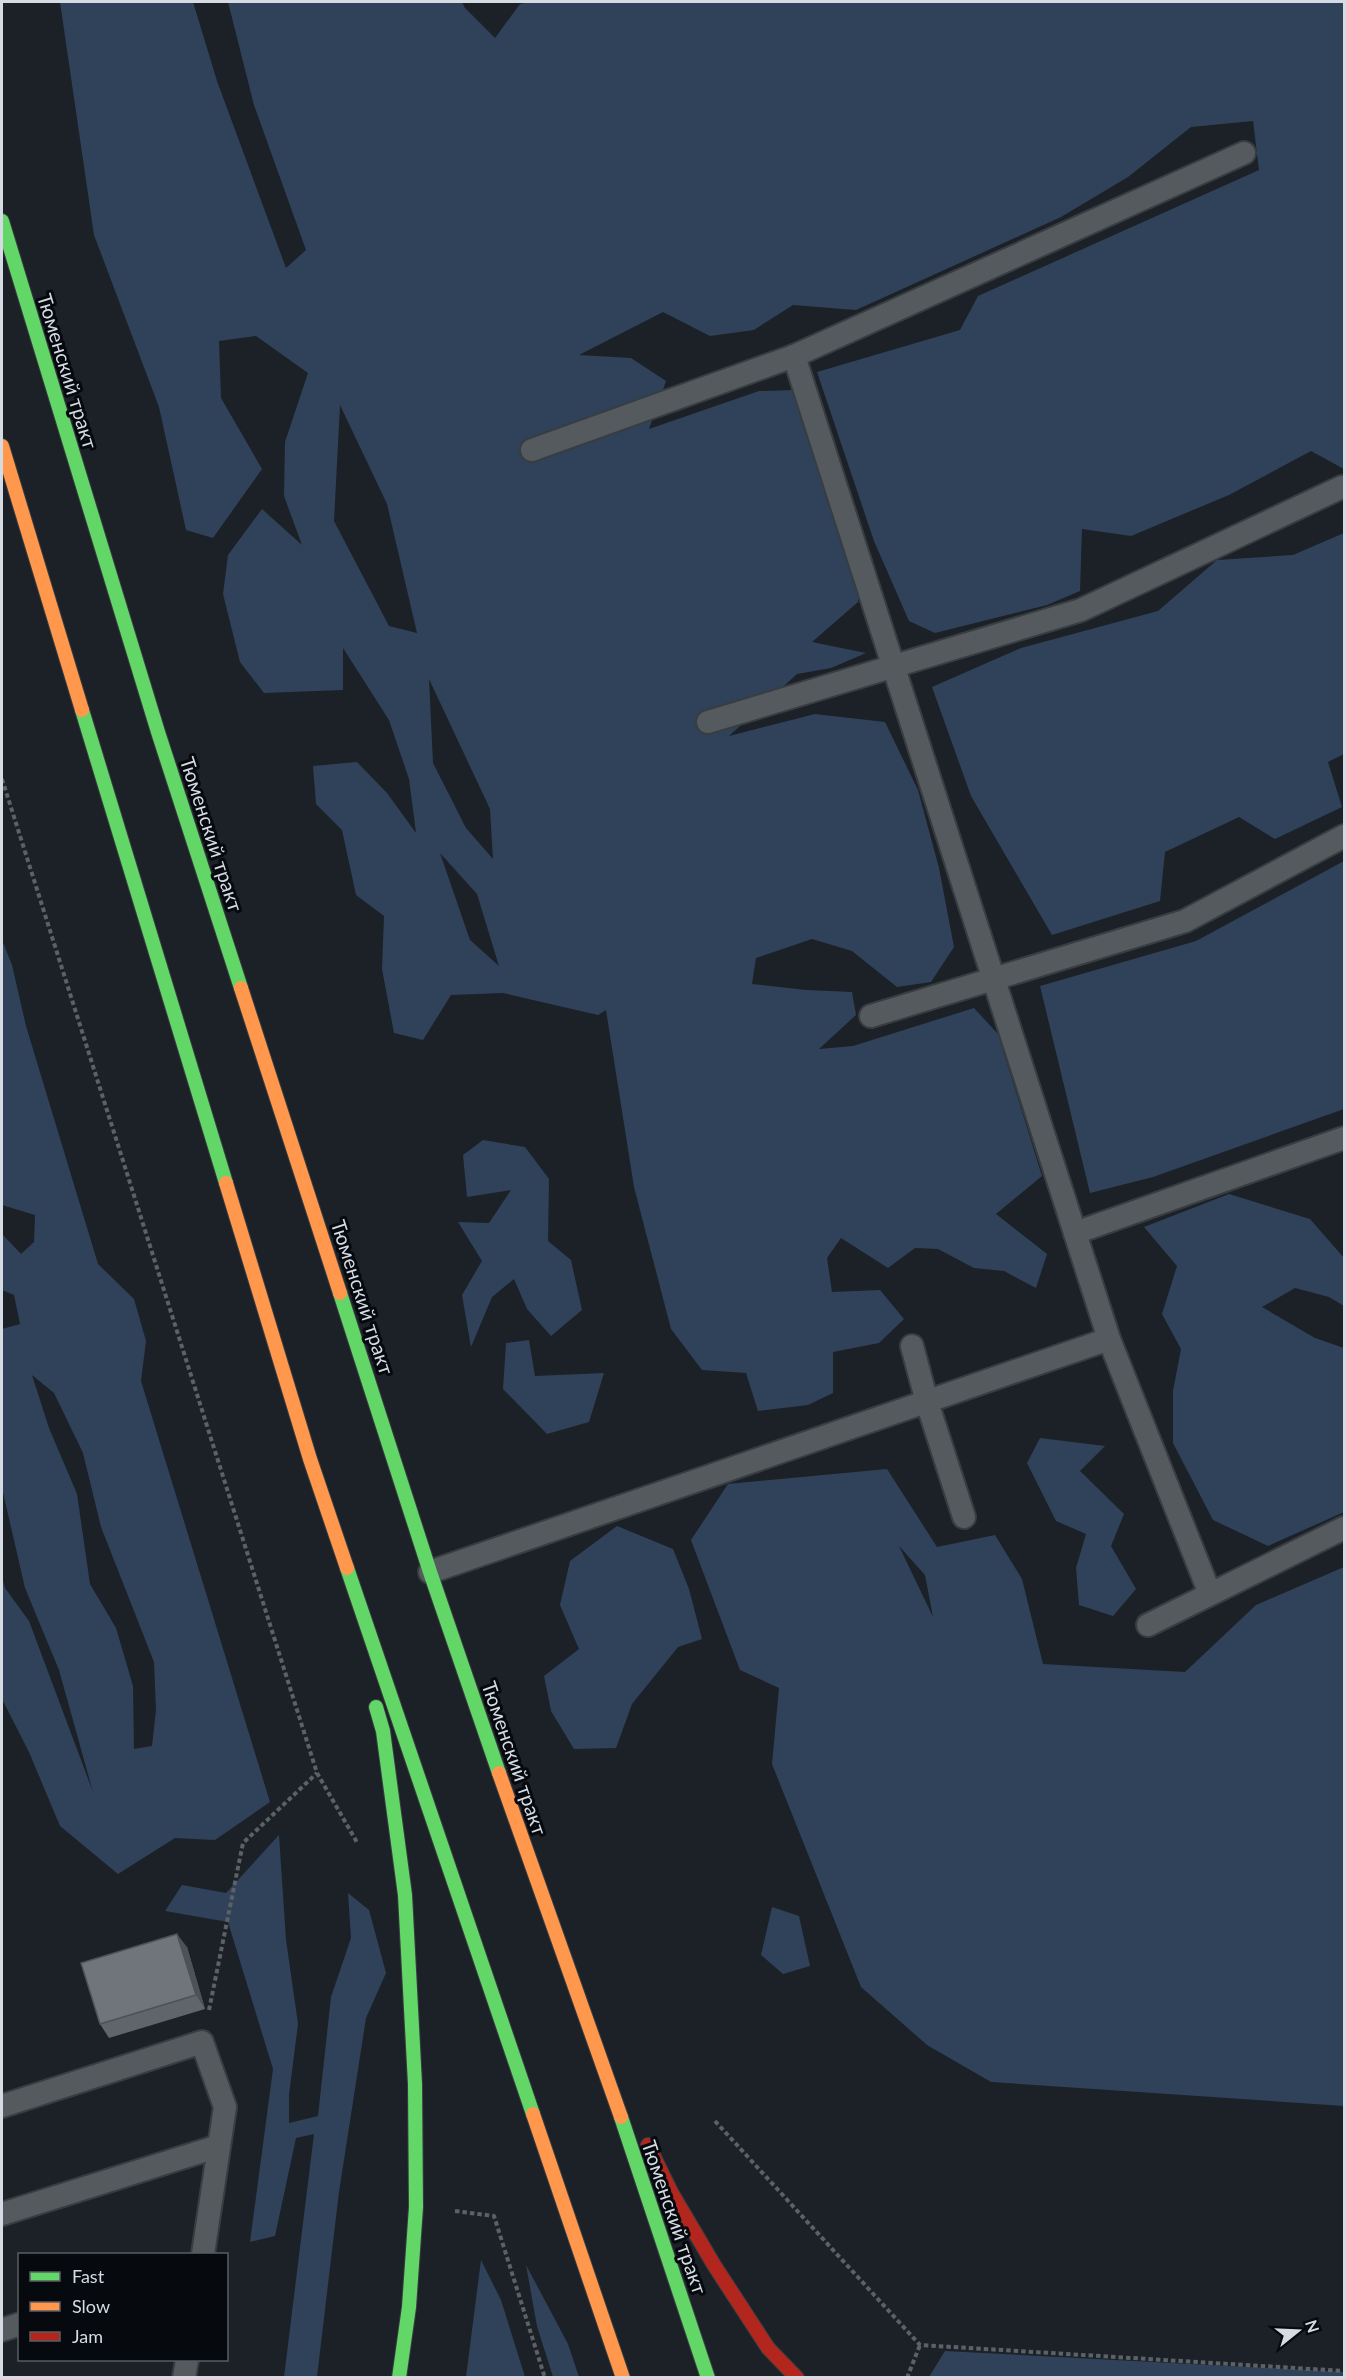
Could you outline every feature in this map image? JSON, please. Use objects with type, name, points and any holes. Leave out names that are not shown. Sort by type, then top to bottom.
[{"type":"main road","name":"Тюменский тракт","points":[[2,221],[162,743],[430,1572],[491,1750],[594,2036],[708,2378]]},
{"type":"main road","points":[[2,446],[310,1459],[365,1663]]},
{"type":"main road","points":[[310,1459],[623,2378]]},
{"type":"main road","points":[[374,1697],[383,1731],[405,1895],[415,2084],[416,2207],[409,2307],[399,2378]]},
{"type":"main road","points":[[594,2036],[671,2192],[714,2265],[768,2349],[797,2378]]},
{"type":"lane","points":[[532,450],[794,356],[1244,153]]},
{"type":"lane","points":[[794,356],[1109,1339],[1210,1594]]},
{"type":"lane","points":[[708,722],[1081,610],[1342,488]]},
{"type":"lane","points":[[871,1016],[1185,921],[1344,836]]},
{"type":"lane","points":[[1075,1233],[1344,1138]]},
{"type":"lane","points":[[430,1572],[1109,1339]]},
{"type":"lane","points":[[912,1346],[927,1402],[964,1517]]},
{"type":"lane","points":[[1148,1625],[1344,1528]]},
{"type":"lane","points":[[2,2106],[202,2042],[225,2107],[203,2253]]},
{"type":"lane","points":[[2,2214],[219,2146]]},
{"type":"lane","points":[[2,2330],[18,2325]]},
{"type":"lane","points":[[184,2378],[187,2361]]},
{"type":"path","points":[[2,779],[317,1773],[359,1845]]},
{"type":"path","points":[[202,2042],[243,1843],[317,1773]]},
{"type":"path","points":[[715,2121],[920,2345],[1344,2371]]},
{"type":"path","points":[[907,2378],[920,2345]]},
{"type":"shaded area","points":[[60,2],[193,2],[217,81],[286,268],[306,250],[254,105],[228,2],[462,2],[465,8],[495,38],[520,4],[530,2],[1344,2],[1344,469],[1311,451],[1229,495],[1131,536],[1082,529],[1080,591],[1047,605],[935,633],[909,621],[874,541],[817,372],[960,330],[978,296],[1259,170],[1253,121],[1191,127],[1128,177],[1061,217],[856,310],[793,305],[754,330],[710,336],[663,312],[579,355],[631,358],[666,381],[649,429],[759,391],[796,390],[858,569],[858,602],[812,642],[866,653],[831,668],[797,674],[729,736],[815,714],[885,722],[918,790],[939,868],[954,947],[931,982],[897,987],[852,951],[812,939],[756,958],[752,984],[852,992],[856,1015],[819,1049],[853,1046],[974,1008],[998,1034],[1042,1176],[996,1214],[1047,1254],[1036,1288],[1004,1271],[974,1268],[938,1249],[915,1248],[888,1268],[841,1238],[827,1258],[832,1292],[880,1290],[904,1319],[879,1343],[833,1352],[833,1393],[808,1405],[758,1411],[746,1373],[702,1370],[671,1329],[634,1187],[606,1010],[598,1015],[503,993],[451,995],[423,1040],[394,1033],[382,969],[384,916],[356,895],[342,830],[316,804],[313,766],[357,762],[387,793],[416,833],[409,779],[389,720],[343,648],[343,690],[264,693],[240,662],[223,594],[228,555],[262,509],[302,545],[284,496],[285,442],[308,373],[256,336],[219,341],[221,398],[262,469],[213,538],[186,530],[159,407],[94,235]],"holes":[[[340,405],[387,504],[417,633],[389,626],[334,521]],[[429,679],[490,809],[493,859],[466,828],[433,763]],[[440,853],[477,894],[499,966],[470,940]]]},
{"type":"shaded area","points":[[1344,533],[1344,754],[1328,762],[1342,807],[1275,839],[1239,817],[1165,852],[1160,901],[1052,935],[971,796],[932,687],[1021,648],[1158,611],[1217,560],[1293,555]]},
{"type":"shaded area","points":[[1344,861],[1344,1109],[1153,1177],[1090,1193],[1040,986],[1196,941]]},
{"type":"shaded area","points":[[2,940],[12,965],[26,1026],[98,1264],[134,1299],[146,1341],[141,1381],[270,1802],[215,1840],[175,1838],[118,1874],[60,1826],[29,1752],[2,1699],[2,1577],[5,1588],[29,1621],[93,1792],[59,1670],[25,1588],[2,1488],[2,1329],[20,1324],[14,1295],[2,1290],[2,1234],[21,1254],[34,1242],[35,1215],[2,1205]],"holes":[[[32,1375],[54,1393],[83,1453],[101,1527],[154,1662],[156,1710],[152,1746],[134,1749],[133,1686],[116,1628],[90,1584],[77,1494],[49,1428]]]},
{"type":"shaded area","points":[[483,1140],[525,1147],[549,1179],[548,1241],[571,1260],[582,1310],[551,1336],[527,1309],[514,1279],[492,1297],[471,1347],[462,1295],[482,1261],[458,1222],[489,1223],[511,1190],[467,1197],[463,1155]]},
{"type":"shaded area","points":[[1229,1194],[1310,1219],[1344,1258],[1344,1306],[1329,1297],[1295,1288],[1262,1307],[1315,1338],[1344,1348],[1344,1512],[1268,1546],[1213,1520],[1173,1443],[1173,1391],[1181,1349],[1162,1314],[1177,1266],[1144,1227]]},
{"type":"shaded area","points":[[529,1340],[535,1376],[604,1373],[589,1422],[547,1434],[503,1389],[506,1343]]},
{"type":"shaded area","points":[[1040,1438],[1105,1446],[1080,1471],[1124,1514],[1111,1546],[1136,1589],[1113,1616],[1079,1605],[1076,1568],[1086,1534],[1056,1521],[1027,1463]]},
{"type":"shaded area","points":[[887,1469],[937,1547],[995,1535],[1022,1579],[1043,1664],[1185,1672],[1256,1605],[1344,1567],[1344,2106],[991,2082],[927,2045],[861,1987],[772,1764],[779,1688],[740,1670],[691,1540],[728,1484]],"holes":[[[899,1546],[925,1575],[933,1617]]]},
{"type":"shaded area","points":[[617,1526],[673,1549],[689,1589],[702,1639],[678,1647],[632,1704],[616,1748],[574,1749],[551,1711],[544,1676],[579,1649],[560,1605],[570,1561]]},
{"type":"shaded area","points":[[279,1835],[286,1940],[298,2024],[289,2095],[289,2123],[318,2116],[331,1997],[351,1938],[348,1893],[369,1910],[386,1973],[366,2018],[339,2192],[317,2377],[284,2377],[314,2134],[296,2138],[275,2236],[250,2242],[273,2069],[228,1922],[165,1911],[182,1885],[226,1893]]},
{"type":"shaded area","points":[[772,1907],[799,1916],[810,1966],[783,1974],[761,1955]]},
{"type":"shaded area","points":[[481,2260],[501,2300],[525,2377],[466,2377]]},
{"type":"shaded area","points":[[526,2265],[568,2344],[579,2377],[553,2377],[537,2326]]},
{"type":"shaded area","points":[[945,2351],[1344,2372],[1344,2377],[929,2377]]},
{"type":"building","points":[[177,1934],[196,1995],[100,2024],[81,1963]]},
{"type":"traffic: fast","points":[[2,221],[158,732],[241,988]]},
{"type":"traffic: fast","points":[[82,710],[226,1183]]},
{"type":"traffic: fast","points":[[340,1293],[430,1572],[499,1773]]},
{"type":"traffic: fast","points":[[347,1568],[533,2114]]},
{"type":"traffic: fast","points":[[376,1707],[383,1731],[405,1895],[415,2084],[416,2207],[409,2307],[399,2378]]},
{"type":"traffic: fast","points":[[621,2117],[708,2378]]},
{"type":"traffic: slow","points":[[2,446],[82,710]]},
{"type":"traffic: slow","points":[[241,988],[340,1293]]},
{"type":"traffic: slow","points":[[226,1183],[310,1459],[347,1568]]},
{"type":"traffic: slow","points":[[499,1773],[621,2117]]},
{"type":"traffic: slow","points":[[533,2114],[623,2378]]},
{"type":"traffic: jam","points":[[648,2145],[671,2192],[714,2265],[768,2348],[797,2378]]}]
